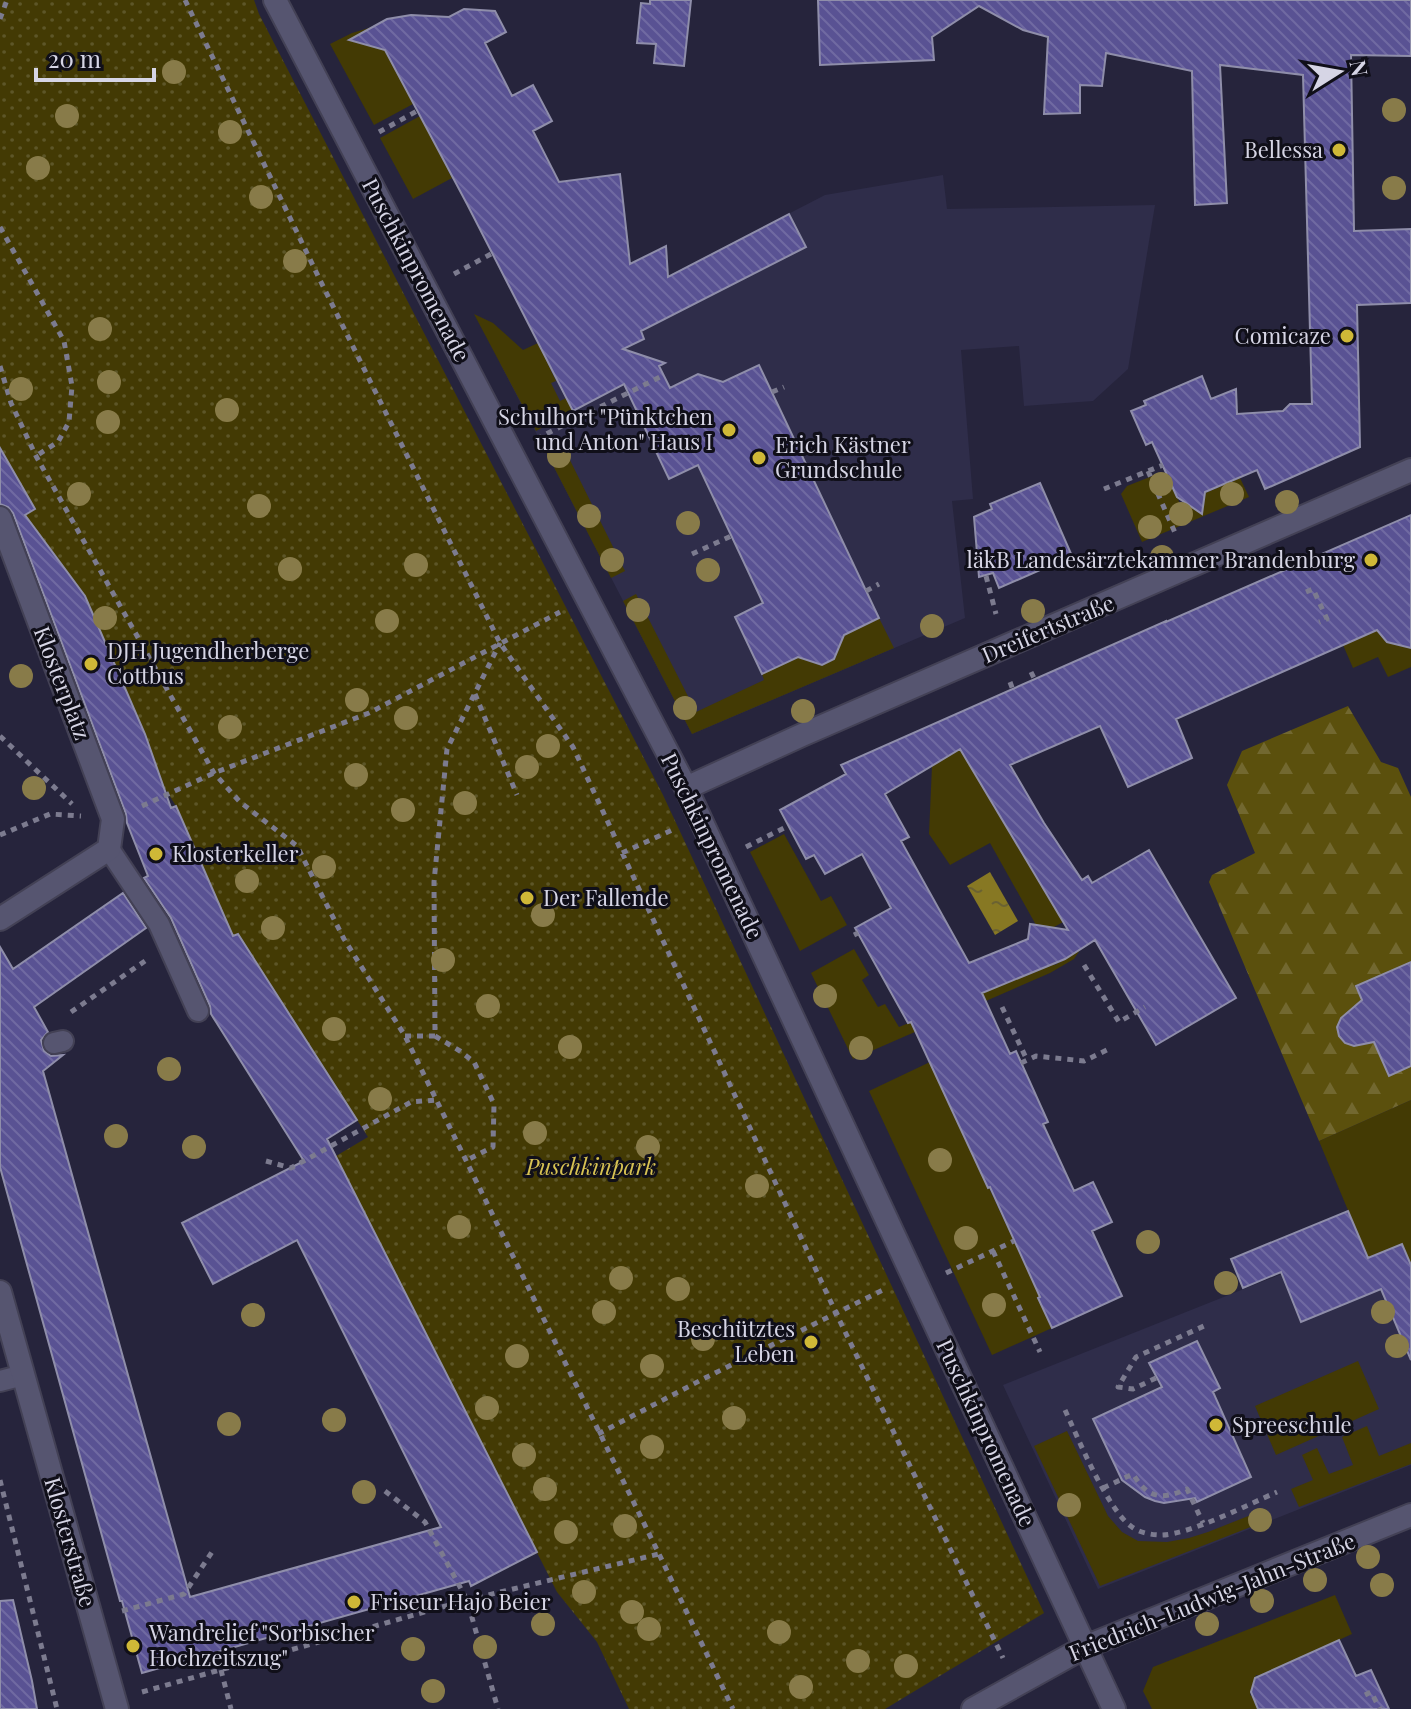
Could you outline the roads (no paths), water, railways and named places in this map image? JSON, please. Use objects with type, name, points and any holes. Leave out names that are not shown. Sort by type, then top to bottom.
[{"type":"street","name":"Puschkinpromenade","points":[[275,0],[686,788],[1114,1709]]},
{"type":"street","name":"Dreifertstraße","points":[[686,788],[1411,470]]},
{"type":"street","name":"Klosterplatz","points":[[0,518],[113,819],[109,849]]},
{"type":"street","points":[[0,919],[109,849]]},
{"type":"street","name":"Klosterstraße","points":[[0,1292],[116,1704]]},
{"type":"street","name":"Friedrich-Ludwig-Jahn-Straße","points":[[973,1709],[1085,1647],[1411,1515]]},
{"type":"lane","points":[[109,849],[159,924],[198,1011]]},
{"type":"lane","points":[[0,1381],[23,1375]]},
{"type":"water","points":[[990,872],[1018,921],[995,935],[967,886]]},
{"type":"place","name":"Bellessa","points":[[1339,150]]},
{"type":"place","name":"Comicaze","points":[[1347,336]]},
{"type":"place","name":"Schulhort \"Pünktchen und Anton\" Haus I","points":[[729,430]]},
{"type":"place","name":"Erich Kästner Grundschule","points":[[759,458]]},
{"type":"place","name":"läkB Landesärztekammer Brandenburg","points":[[1371,560]]},
{"type":"place","name":"DJH Jugendherberge Cottbus","points":[[91,664]]},
{"type":"place","name":"Klosterkeller","points":[[156,854]]},
{"type":"place","name":"Der Fallende","points":[[527,898]]},
{"type":"place","name":"Beschütztes Leben","points":[[811,1342]]},
{"type":"place","name":"Spreeschule","points":[[1216,1425]]},
{"type":"place","name":"Friseur Hajo Beier","points":[[354,1602]]},
{"type":"place","name":"Wandrelief \"Sorbischer Hochzeitszug\"","points":[[133,1646]]},
{"type":"park label","name":"Puschkinpark","points":[[591,1167]]}]
